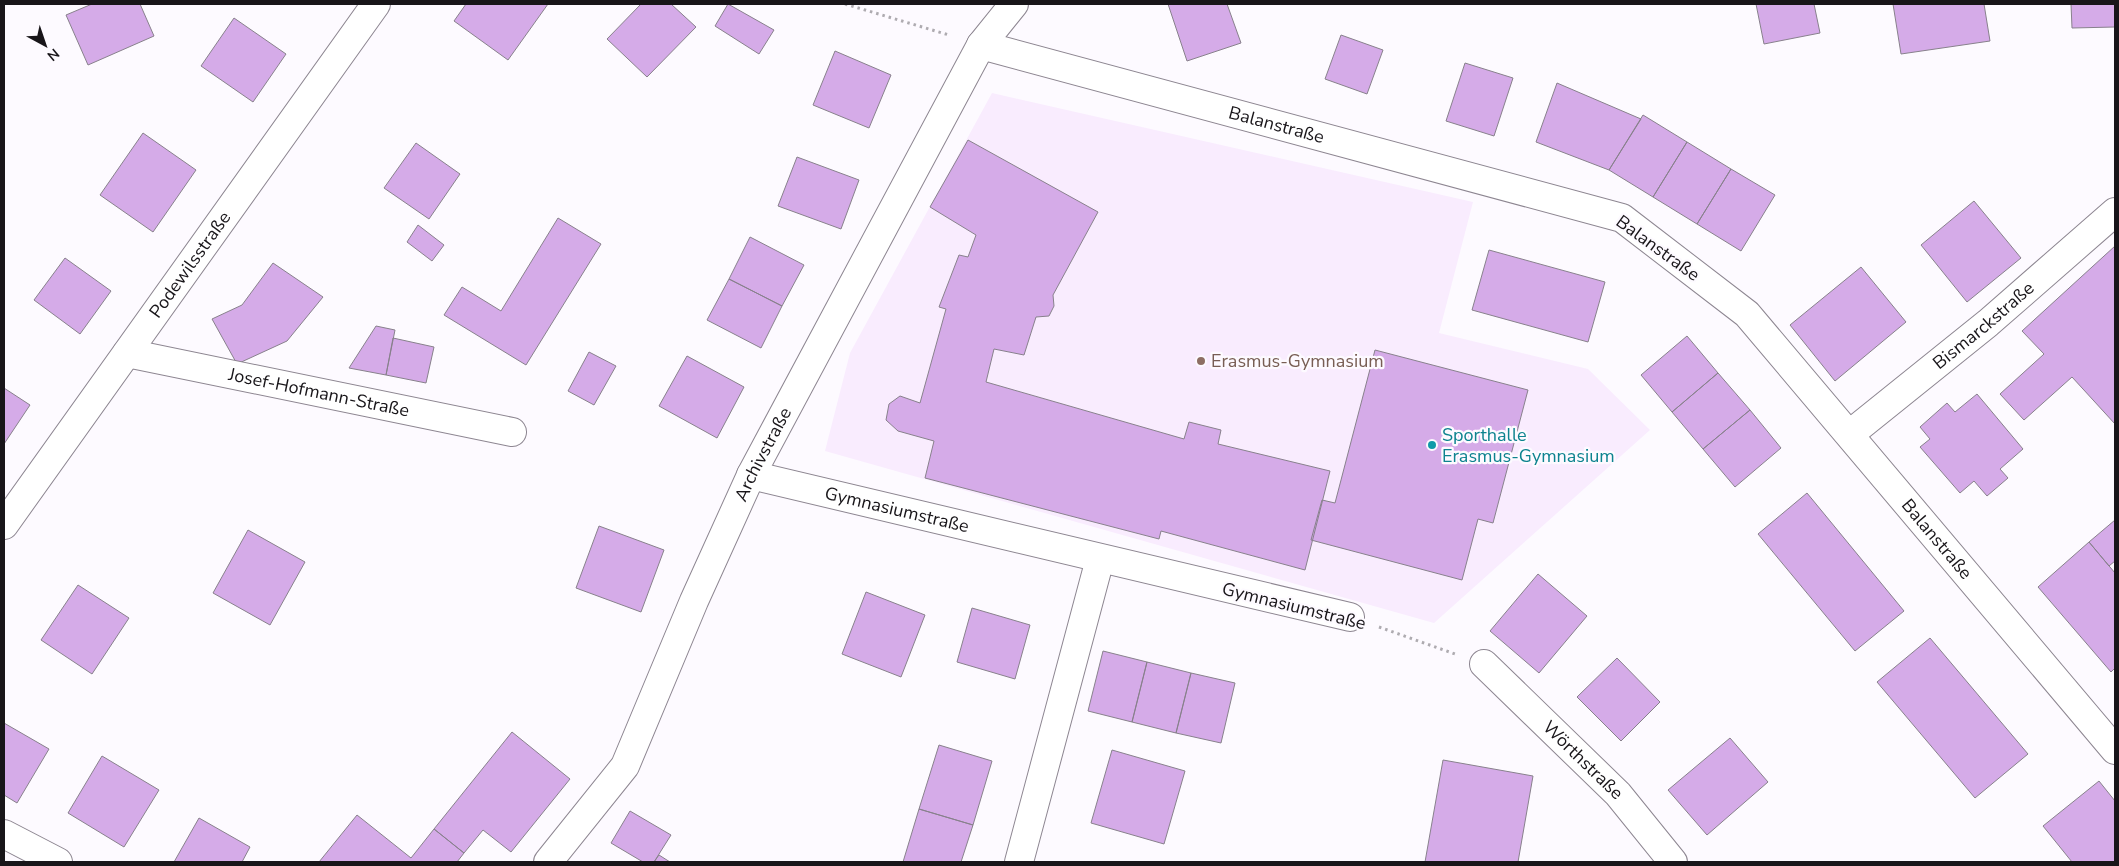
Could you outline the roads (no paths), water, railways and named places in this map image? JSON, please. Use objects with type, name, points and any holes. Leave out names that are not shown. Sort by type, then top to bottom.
[{"type":"street","name":"Podewilsstraße","points":[[4,525],[376,4]]},
{"type":"street","name":"Archivstraße","points":[[548,862],[625,766],[694,602],[751,476],[981,45],[1014,4]]},
{"type":"street","name":"Balanstraße","points":[[981,45],[1622,218],[1747,314],[2115,750]]},
{"type":"street","name":"Bismarckstraße","points":[[1850,434],[1988,323],[2115,212]]},
{"type":"street","name":"Josef-Hofmann-Straße","points":[[127,353],[512,432]]},
{"type":"street","name":"Gymnasiumstraße","points":[[751,476],[1350,617]]},
{"type":"street","points":[[1019,862],[1100,559]]},
{"type":"street","name":"Wörthstraße","points":[[1484,664],[1618,794],[1673,862]]},
{"type":"street","points":[[4,834],[58,862]]},
{"type":"place","name":"Erasmus-Gymnasium","points":[[1201,361]]},
{"type":"place","name":"Sporthalle Erasmus-Gymnasium","points":[[1432,445]]}]
